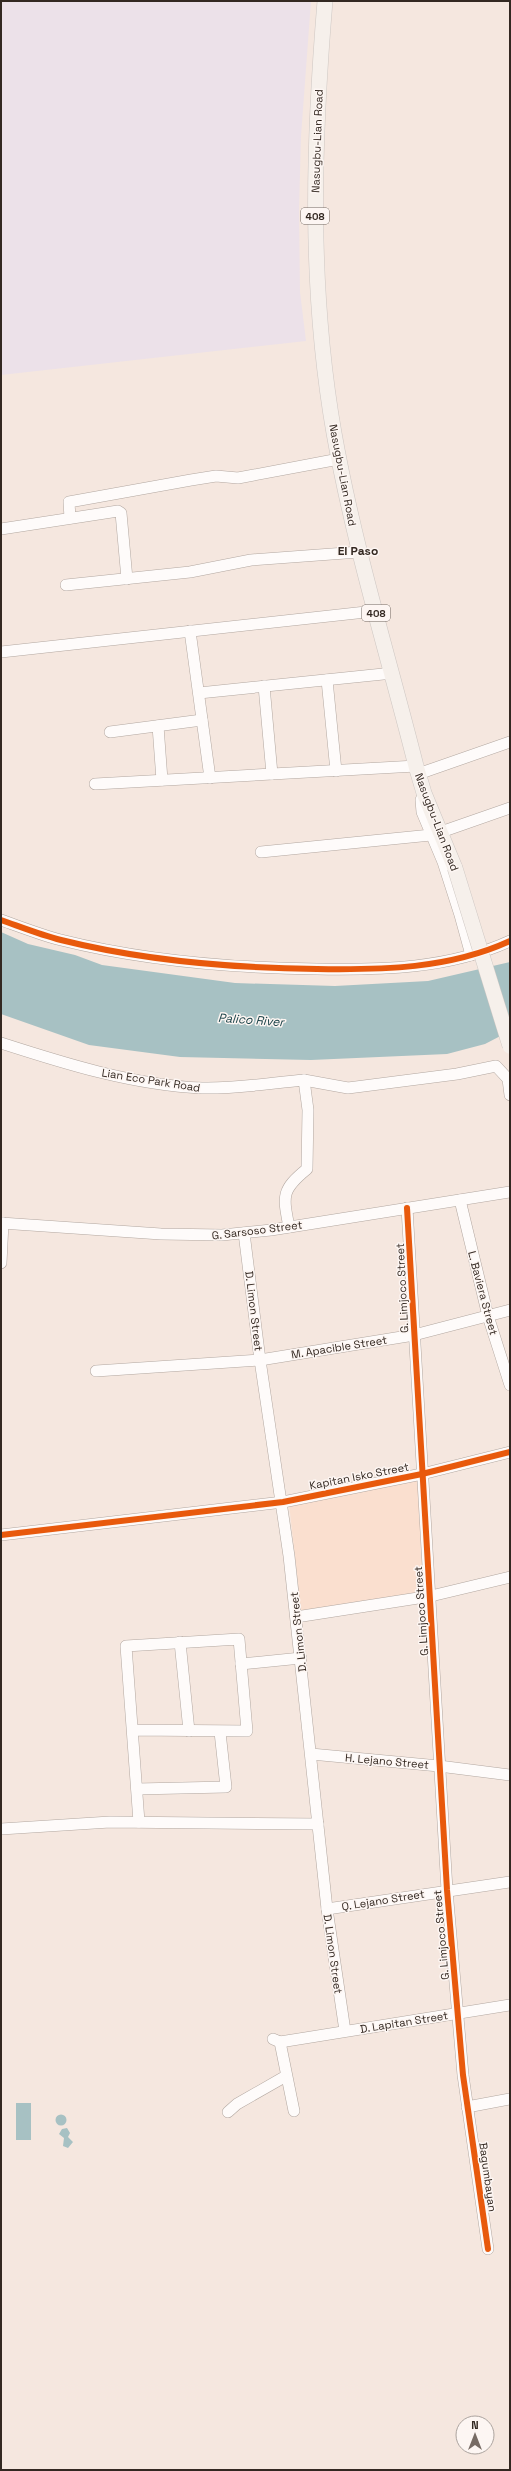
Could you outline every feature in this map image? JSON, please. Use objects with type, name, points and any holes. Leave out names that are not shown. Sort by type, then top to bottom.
[{"type":"main road","name":"Nasugbu-Lian Road","points":[[325,1],[318,75],[314,214],[321,333],[339,459],[359,552],[393,673],[417,770],[436,833],[456,868],[510,1046]]},
{"type":"street","points":[[70,518],[69,502],[216,476],[238,478],[339,459]]},
{"type":"street","points":[[1,529],[118,511],[121,513],[127,579]]},
{"type":"street","points":[[66,585],[127,579],[235,565],[251,560],[359,552]]},
{"type":"street","points":[[1,652],[375,611]]},
{"type":"street","points":[[190,631],[210,778]]},
{"type":"street","points":[[199,693],[393,673]]},
{"type":"street","points":[[327,680],[336,771]]},
{"type":"street","points":[[264,686],[272,774]]},
{"type":"street","points":[[110,732],[202,720]]},
{"type":"street","points":[[158,726],[162,780]]},
{"type":"street","points":[[95,784],[336,771],[417,770],[510,742]]},
{"type":"street","points":[[262,852],[436,833],[510,808]]},
{"type":"street","points":[[436,833],[470,955]]},
{"type":"street","points":[[1,920],[60,940],[144,957],[248,968],[388,970],[470,955],[510,941]]},
{"type":"street","name":"Lian Eco Park Road","points":[[1,1043],[72,1066],[130,1079],[202,1088],[304,1080],[348,1088],[457,1074],[496,1066],[508,1079],[510,1095]]},
{"type":"street","points":[[289,1227],[284,1198],[292,1181],[307,1169],[308,1110],[304,1080]]},
{"type":"street","name":"G. Sarsoso Street","points":[[2,1223],[204,1236],[244,1233],[289,1227],[510,1192]]},
{"type":"street","name":"L. Baviera Street","points":[[460,1200],[488,1316],[510,1385]]},
{"type":"street","name":"G. Limjoco Street","points":[[407,1208],[422,1474],[431,1596],[439,1766],[447,1890],[467,2107]]},
{"type":"street","points":[[1,1263],[2,1223]]},
{"type":"street","name":"D. Limon Street","points":[[244,1233],[260,1360],[282,1502],[301,1658],[327,1909],[345,2031]]},
{"type":"street","name":"M. Apacible Street","points":[[96,1371],[260,1360],[414,1335],[510,1310]]},
{"type":"street","name":"Kapitan Isko Street","points":[[1,1535],[282,1502],[422,1474],[510,1452]]},
{"type":"street","points":[[296,1617],[431,1596],[510,1577]]},
{"type":"street","points":[[133,1730],[220,1732],[247,1731],[239,1639],[126,1646],[139,1822]]},
{"type":"street","points":[[180,1642],[189,1731]]},
{"type":"street","points":[[241,1664],[301,1658]]},
{"type":"street","points":[[137,1789],[226,1787],[220,1732]]},
{"type":"street","name":"H. Lejano Street","points":[[311,1754],[439,1766],[510,1775]]},
{"type":"street","points":[[1,1829],[139,1822],[318,1824]]},
{"type":"street","name":"Q. Lejano Street","points":[[327,1909],[447,1890],[510,1882]]},
{"type":"street","name":"D. Lapitan Street","points":[[286,2076],[277,2040],[345,2031],[510,2004]]},
{"type":"street","points":[[228,2112],[237,2104],[286,2076],[294,2111]]},
{"type":"street","points":[[467,2107],[510,2099]]},
{"type":"street","name":"Bagumbayan","points":[[467,2107],[488,2250]]},
{"type":"shaded area","points":[[1,1],[311,1],[301,136],[299,210],[300,292],[306,341],[1,375]]},
{"type":"shaded area","points":[[418,1477],[425,1592],[301,1611],[289,1503]]},
{"type":"water","name":"Palico River","points":[[1,932],[28,944],[75,955],[102,965],[235,983],[335,986],[428,981],[510,962],[510,1031],[485,1044],[447,1054],[311,1060],[180,1057],[89,1045],[1,1014]]},
{"type":"water","points":[[16,2103],[31,2103],[31,2140],[16,2140]]},
{"type":"water","points":[[59,2115],[63,2115],[65,2116],[65,2124],[59,2125],[56,2122],[56,2118]]},
{"type":"water","points":[[67,2128],[70,2133],[68,2137],[73,2142],[68,2148],[63,2146],[64,2138],[59,2134],[62,2129]]},
{"type":"cycle path","points":[[1,920],[54,938],[124,953],[188,962],[253,967],[366,969],[415,966],[463,957],[510,941]]},
{"type":"cycle path","points":[[407,1208],[447,1890],[463,2075],[488,2249]]},
{"type":"cycle path","points":[[1,1535],[283,1502],[422,1474],[510,1452]]},
{"type":"district","name":"El Paso","points":[[358,551]]}]
